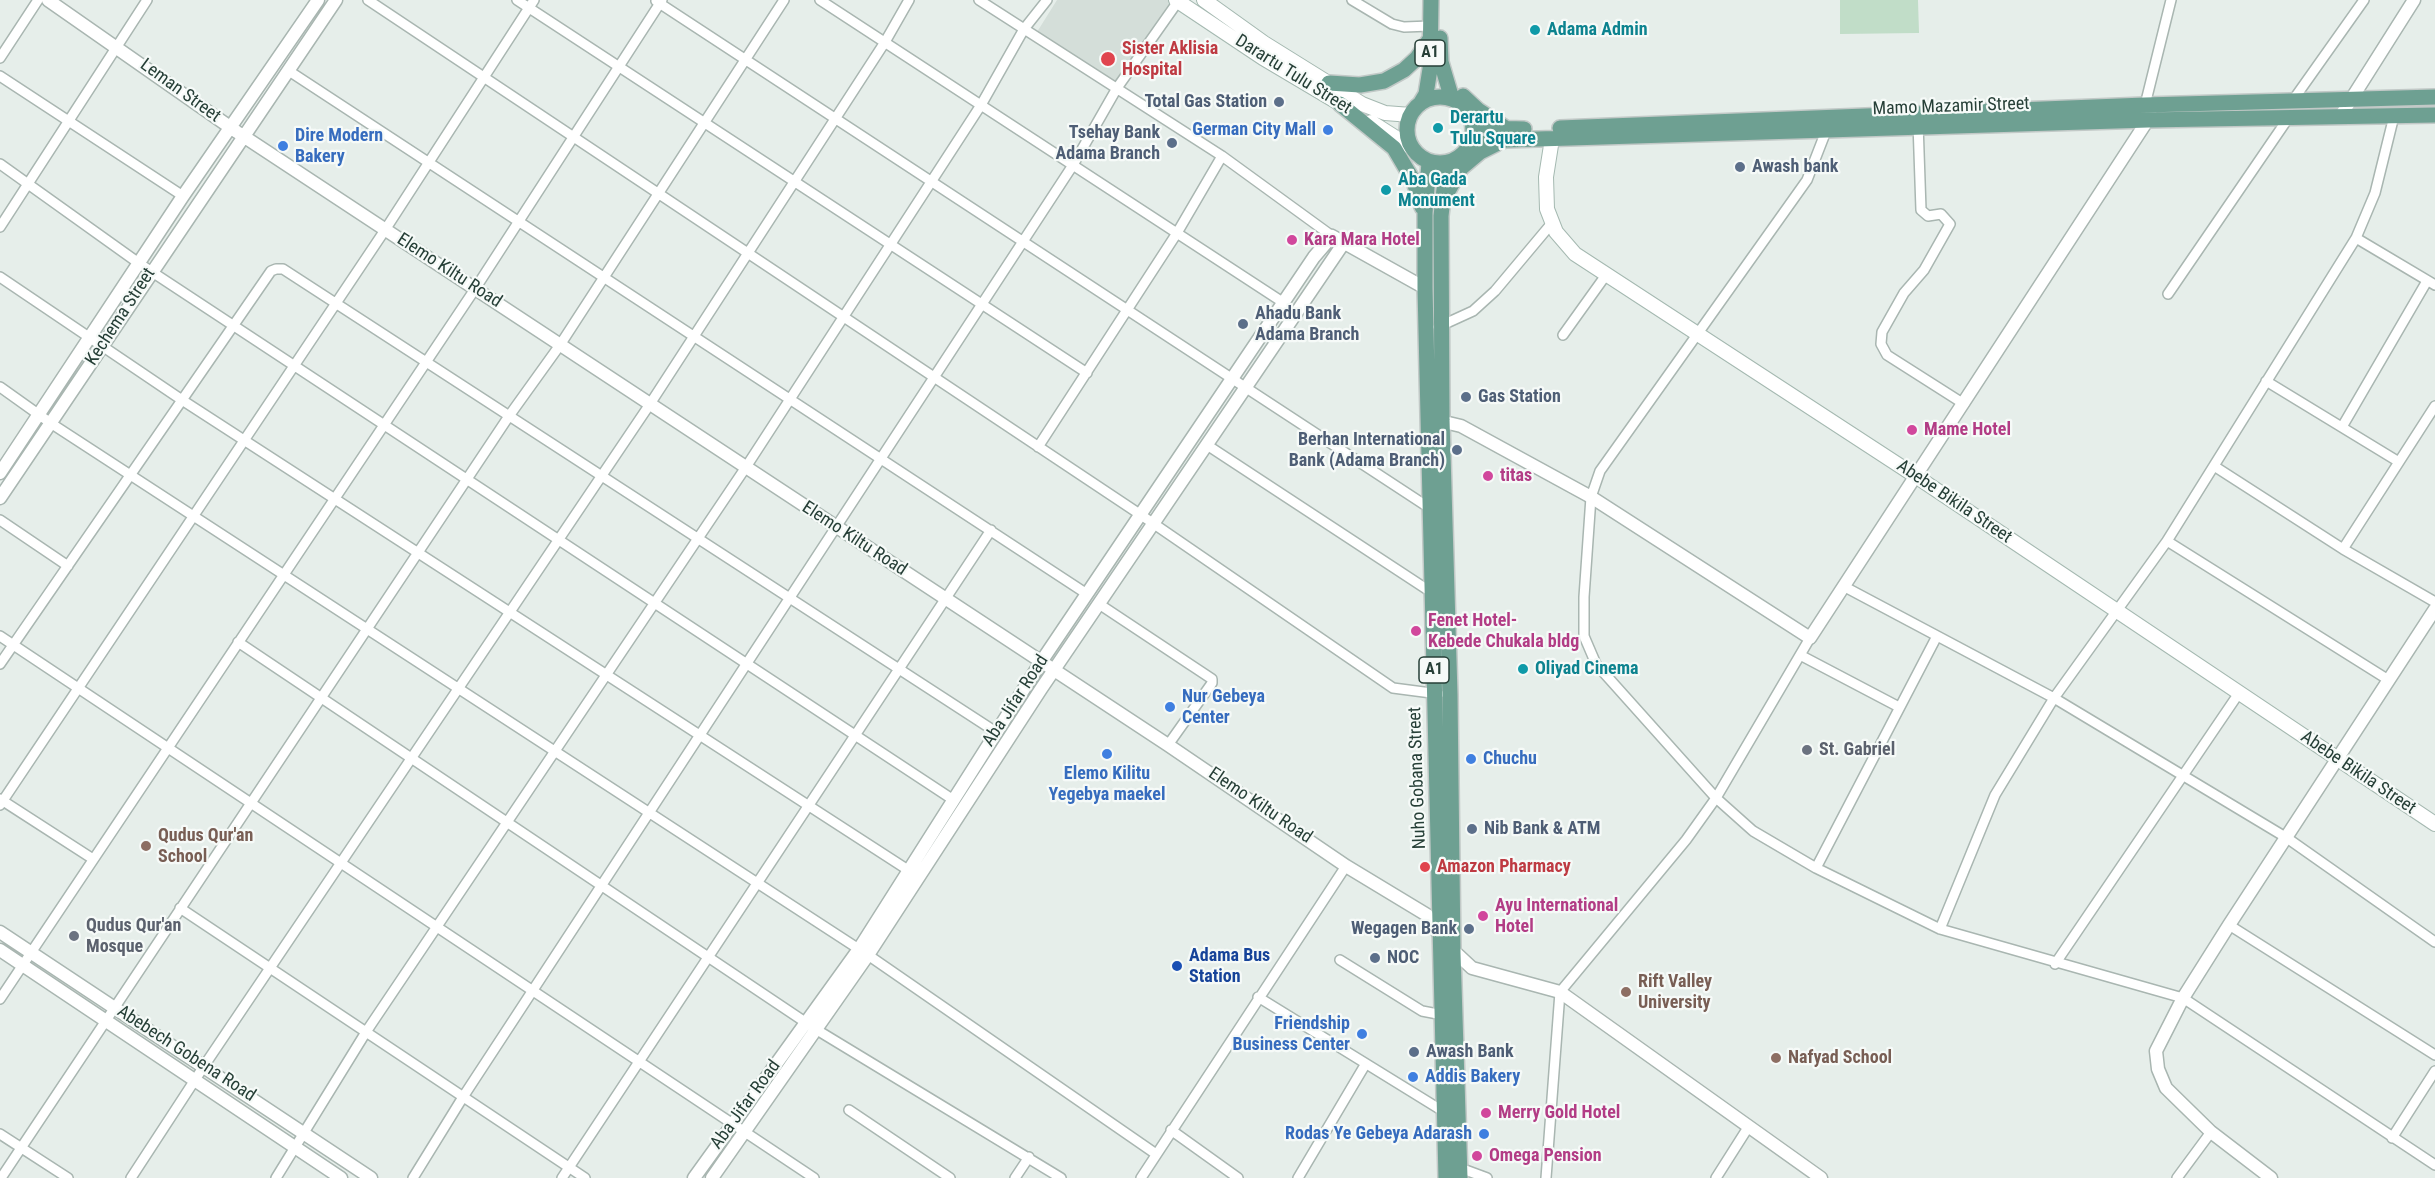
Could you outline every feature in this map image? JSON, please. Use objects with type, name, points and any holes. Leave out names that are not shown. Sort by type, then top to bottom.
[{"type":"main road","name":"Darartu Tulu Street","points":[[1204,0],[1264,43],[1362,104],[1385,113],[1416,110]]},
{"type":"main road","name":"A1","points":[[1416,110],[1428,82],[1431,0]]},
{"type":"main road","name":"A1","points":[[1441,0],[1441,62],[1452,99]]},
{"type":"main road","name":"Darartu Tulu Street","points":[[1178,1],[1263,58],[1412,148]]},
{"type":"main road","points":[[1329,82],[1360,85],[1384,81],[1404,70],[1417,58],[1430,32]]},
{"type":"main road","points":[[1441,62],[1466,100],[1507,135],[1480,152],[1461,168],[1455,175],[1442,204]]},
{"type":"main road","points":[[1441,97],[1452,99],[1464,108],[1471,120],[1473,133],[1469,146],[1460,157],[1447,163],[1429,162],[1412,148],[1407,132],[1416,110],[1441,97]]},
{"type":"main road","name":"Mamo Mazamir Street","points":[[2290,110],[2351,101],[2435,97]]},
{"type":"main road","points":[[1340,104],[1394,148],[1414,182],[1425,213]]},
{"type":"main road","name":"Mamo Mazamir Street","points":[[1469,146],[1507,135],[1917,121],[2150,110],[2290,110],[2340,117],[2435,115]]},
{"type":"main road","name":"Mamo Mazamir Street","points":[[1471,120],[1507,135],[1552,139],[1570,133]]},
{"type":"main road","name":"Abebe Bikila Street","points":[[1552,139],[1546,177],[1547,209],[1552,223],[1575,254],[1917,477],[2435,824]]},
{"type":"main road","name":"Nuho Gobana Street","points":[[1429,162],[1425,213],[1425,288],[1426,328],[1435,420],[1452,1117],[1446,1178]]},
{"type":"main road","name":"Nuho Gobana Street","points":[[1442,694],[1434,594],[1431,509],[1442,327],[1442,204],[1447,163]]},
{"type":"main road","name":"Nuho Gobana Street","points":[[1448,947],[1443,1015],[1452,1117],[1460,1173]]},
{"type":"street","points":[[0,58],[38,0]]},
{"type":"street","name":"Leman Street","points":[[48,0],[244,136]]},
{"type":"street","points":[[0,227],[147,0]]},
{"type":"street","name":"Kechema Street","points":[[0,473],[183,196],[318,0]]},
{"type":"street","name":"Kechema Street","points":[[0,498],[336,0]]},
{"type":"street","points":[[368,0],[1141,515],[1392,688],[1442,694]]},
{"type":"street","points":[[517,0],[532,4],[619,67],[1086,373]]},
{"type":"street","points":[[2,1178],[114,1006],[417,553],[509,416],[560,345],[784,0]]},
{"type":"street","points":[[820,0],[1284,303]]},
{"type":"street","points":[[131,1178],[650,404],[885,42],[909,0]]},
{"type":"street","points":[[979,0],[1222,156],[1343,244],[1425,288]]},
{"type":"street","points":[[276,1178],[306,1133],[366,1032],[746,467],[981,105],[1024,29],[1047,0]]},
{"type":"street","points":[[1352,0],[1392,24],[1430,32]]},
{"type":"street","points":[[1546,1178],[1560,992],[1686,840],[1716,798],[1810,638],[1917,477],[2150,110],[2171,0]]},
{"type":"street","points":[[2168,294],[2364,0]]},
{"type":"street","points":[[2340,117],[2414,0]]},
{"type":"street","points":[[0,999],[475,289],[619,67],[659,1],[1431,509]]},
{"type":"street","points":[[413,1178],[463,1096],[838,527],[1073,165],[1117,88],[1178,1]]},
{"type":"street","points":[[93,859],[1,802],[385,230],[532,4]]},
{"type":"street","points":[[288,71],[1087,594]]},
{"type":"street","points":[[0,76],[183,196]]},
{"type":"street","points":[[1940,929],[1995,795],[2054,698],[2167,541],[2356,238],[2375,193],[2394,116]]},
{"type":"street","points":[[1917,121],[1921,210],[1928,216],[1941,214],[1950,224],[1924,270],[1904,293],[1882,332],[1881,344],[1887,355],[1964,404]]},
{"type":"street","points":[[1827,124],[1807,180],[1600,471],[1591,496],[1584,597],[1584,636],[1596,664],[1716,798],[1753,831],[1816,868],[1940,929],[2055,964],[2183,998],[2435,1166]]},
{"type":"street","name":"Elemo Kiltu Road","points":[[244,136],[1168,745],[1346,866],[1426,915],[1448,947]]},
{"type":"street","points":[[1038,447],[1177,233],[1222,156]]},
{"type":"street","points":[[0,164],[140,264],[952,799]]},
{"type":"street","points":[[1426,328],[1442,327],[1473,311],[1495,291],[1552,223]]},
{"type":"street","name":"Aba Jifar Road","points":[[712,1178],[744,1129],[817,1030],[908,870],[1041,662],[1234,379],[1314,257],[1332,236]]},
{"type":"street","points":[[2342,427],[2431,283],[2356,238]]},
{"type":"street","name":"Aba Jifar Road","points":[[694,1178],[806,1022],[863,952],[1343,244]]},
{"type":"street","points":[[0,664],[271,271],[276,268],[283,269],[996,732]]},
{"type":"street","points":[[1563,334],[1606,275]]},
{"type":"street","points":[[0,277],[333,499],[908,870]]},
{"type":"street","points":[[2266,381],[2399,462]]},
{"type":"street","points":[[0,387],[52,424],[863,952],[1156,1154]]},
{"type":"street","points":[[2343,549],[2435,406]]},
{"type":"street","points":[[1435,420],[1461,426],[1591,496],[1810,638]]},
{"type":"street","points":[[1208,445],[1434,594]]},
{"type":"street","points":[[2214,466],[2343,549],[2435,602]]},
{"type":"street","points":[[0,520],[68,566]]},
{"type":"street","points":[[562,1178],[991,530]]},
{"type":"street","points":[[2167,541],[2387,679]]},
{"type":"street","points":[[1845,587],[2054,698],[2287,838],[2435,942]]},
{"type":"street","points":[[1099,604],[1212,679],[1212,683],[1168,745]]},
{"type":"street","points":[[2271,1178],[2211,1132],[2166,1088],[2157,1069],[2156,1051],[2183,998],[2229,924],[2287,838],[2387,679],[2435,609]]},
{"type":"street","points":[[0,636],[744,1129],[814,1178]]},
{"type":"street","points":[[1816,868],[1937,636]]},
{"type":"street","points":[[238,642],[817,1030],[1061,1178]]},
{"type":"street","points":[[1800,655],[1899,707]]},
{"type":"street","points":[[2055,964],[2239,693]]},
{"type":"street","points":[[1141,1178],[1346,866]]},
{"type":"street","points":[[180,908],[585,1178]]},
{"type":"street","points":[[2229,924],[2435,1055]]},
{"type":"street","name":"Abebech Gobena Road","points":[[0,932],[371,1178]]},
{"type":"street","points":[[1448,947],[1482,972],[1560,992],[1821,1178]]},
{"type":"street","name":"Abebech Gobena Road","points":[[0,950],[196,1078],[341,1178]]},
{"type":"street","points":[[1340,960],[1422,1011],[1443,1015]]},
{"type":"street","points":[[1258,997],[1452,1117]]},
{"type":"street","points":[[1298,1178],[1365,1065]]},
{"type":"street","points":[[2392,1138],[2435,1071]]},
{"type":"street","points":[[849,1110],[950,1178]]},
{"type":"street","points":[[1716,1178],[1749,1126]]},
{"type":"street","points":[[1171,1130],[1238,1178]]},
{"type":"street","points":[[2177,1178],[2211,1132]]},
{"type":"street","points":[[0,1134],[68,1178]]},
{"type":"street","points":[[1015,1178],[1029,1157]]},
{"type":"street","points":[[1460,1173],[1487,1178]]},
{"type":"shaded area","name":"Sister Aklisia Hospital","points":[[1057,0],[1168,0],[1172,3],[1120,86],[1037,32]]},
{"type":"green space","points":[[1840,0],[1918,0],[1919,33],[1840,34]]},
{"type":"place","name":"Adama Admin","points":[[1535,30]]},
{"type":"place","name":"Sister Aklisia Hospital","points":[[1108,59]]},
{"type":"place","name":"Total Gas Station","points":[[1279,102]]},
{"type":"place","name":"Derartu Tulu Square","points":[[1438,128]]},
{"type":"place","name":"German City Mall","points":[[1328,130]]},
{"type":"place","name":"Tsehay Bank Adama Branch","points":[[1172,143]]},
{"type":"place","name":"Dire Modern Bakery","points":[[283,146]]},
{"type":"place","name":"Awash bank","points":[[1740,167]]},
{"type":"place","name":"Aba Gada Monument","points":[[1386,190]]},
{"type":"place","name":"Kara Mara Hotel","points":[[1292,240]]},
{"type":"place","name":"Ahadu Bank Adama Branch","points":[[1243,324]]},
{"type":"place","name":"Gas Station","points":[[1466,397]]},
{"type":"place","name":"Mame Hotel","points":[[1912,430]]},
{"type":"place","name":"Berhan International Bank (Adama Branch)","points":[[1457,450]]},
{"type":"place","name":"titas","points":[[1488,476]]},
{"type":"place","name":"Fenet Hotel- Kebede Chukala bldg","points":[[1416,631]]},
{"type":"place","name":"Oliyad Cinema","points":[[1523,669]]},
{"type":"place","name":"Nur Gebeya Center","points":[[1170,707]]},
{"type":"place","name":"St. Gabriel","points":[[1807,750]]},
{"type":"place","name":"Elemo Kilitu Yegebya maekel","points":[[1107,754]]},
{"type":"place","name":"Chuchu","points":[[1471,759]]},
{"type":"place","name":"Nib Bank & ATM","points":[[1472,829]]},
{"type":"place","name":"Qudus Qur'an School","points":[[146,846]]},
{"type":"place","name":"Amazon Pharmacy","points":[[1425,867]]},
{"type":"place","name":"Ayu International Hotel","points":[[1483,916]]},
{"type":"place","name":"Wegagen Bank","points":[[1469,929]]},
{"type":"place","name":"Qudus Qur'an Mosque","points":[[74,936]]},
{"type":"place","name":"NOC","points":[[1375,958]]},
{"type":"place","name":"Adama Bus Station","points":[[1177,966]]},
{"type":"place","name":"Rift Valley University","points":[[1626,992]]},
{"type":"place","name":"Friendship Business Center","points":[[1362,1034]]},
{"type":"place","name":"Awash Bank","points":[[1414,1052]]},
{"type":"place","name":"Nafyad School","points":[[1776,1058]]},
{"type":"place","name":"Addis Bakery","points":[[1413,1077]]},
{"type":"place","name":"Merry Gold Hotel","points":[[1486,1113]]},
{"type":"place","name":"Rodas Ye Gebeya Adarash","points":[[1484,1134]]},
{"type":"place","name":"Omega Pension","points":[[1477,1156]]}]
